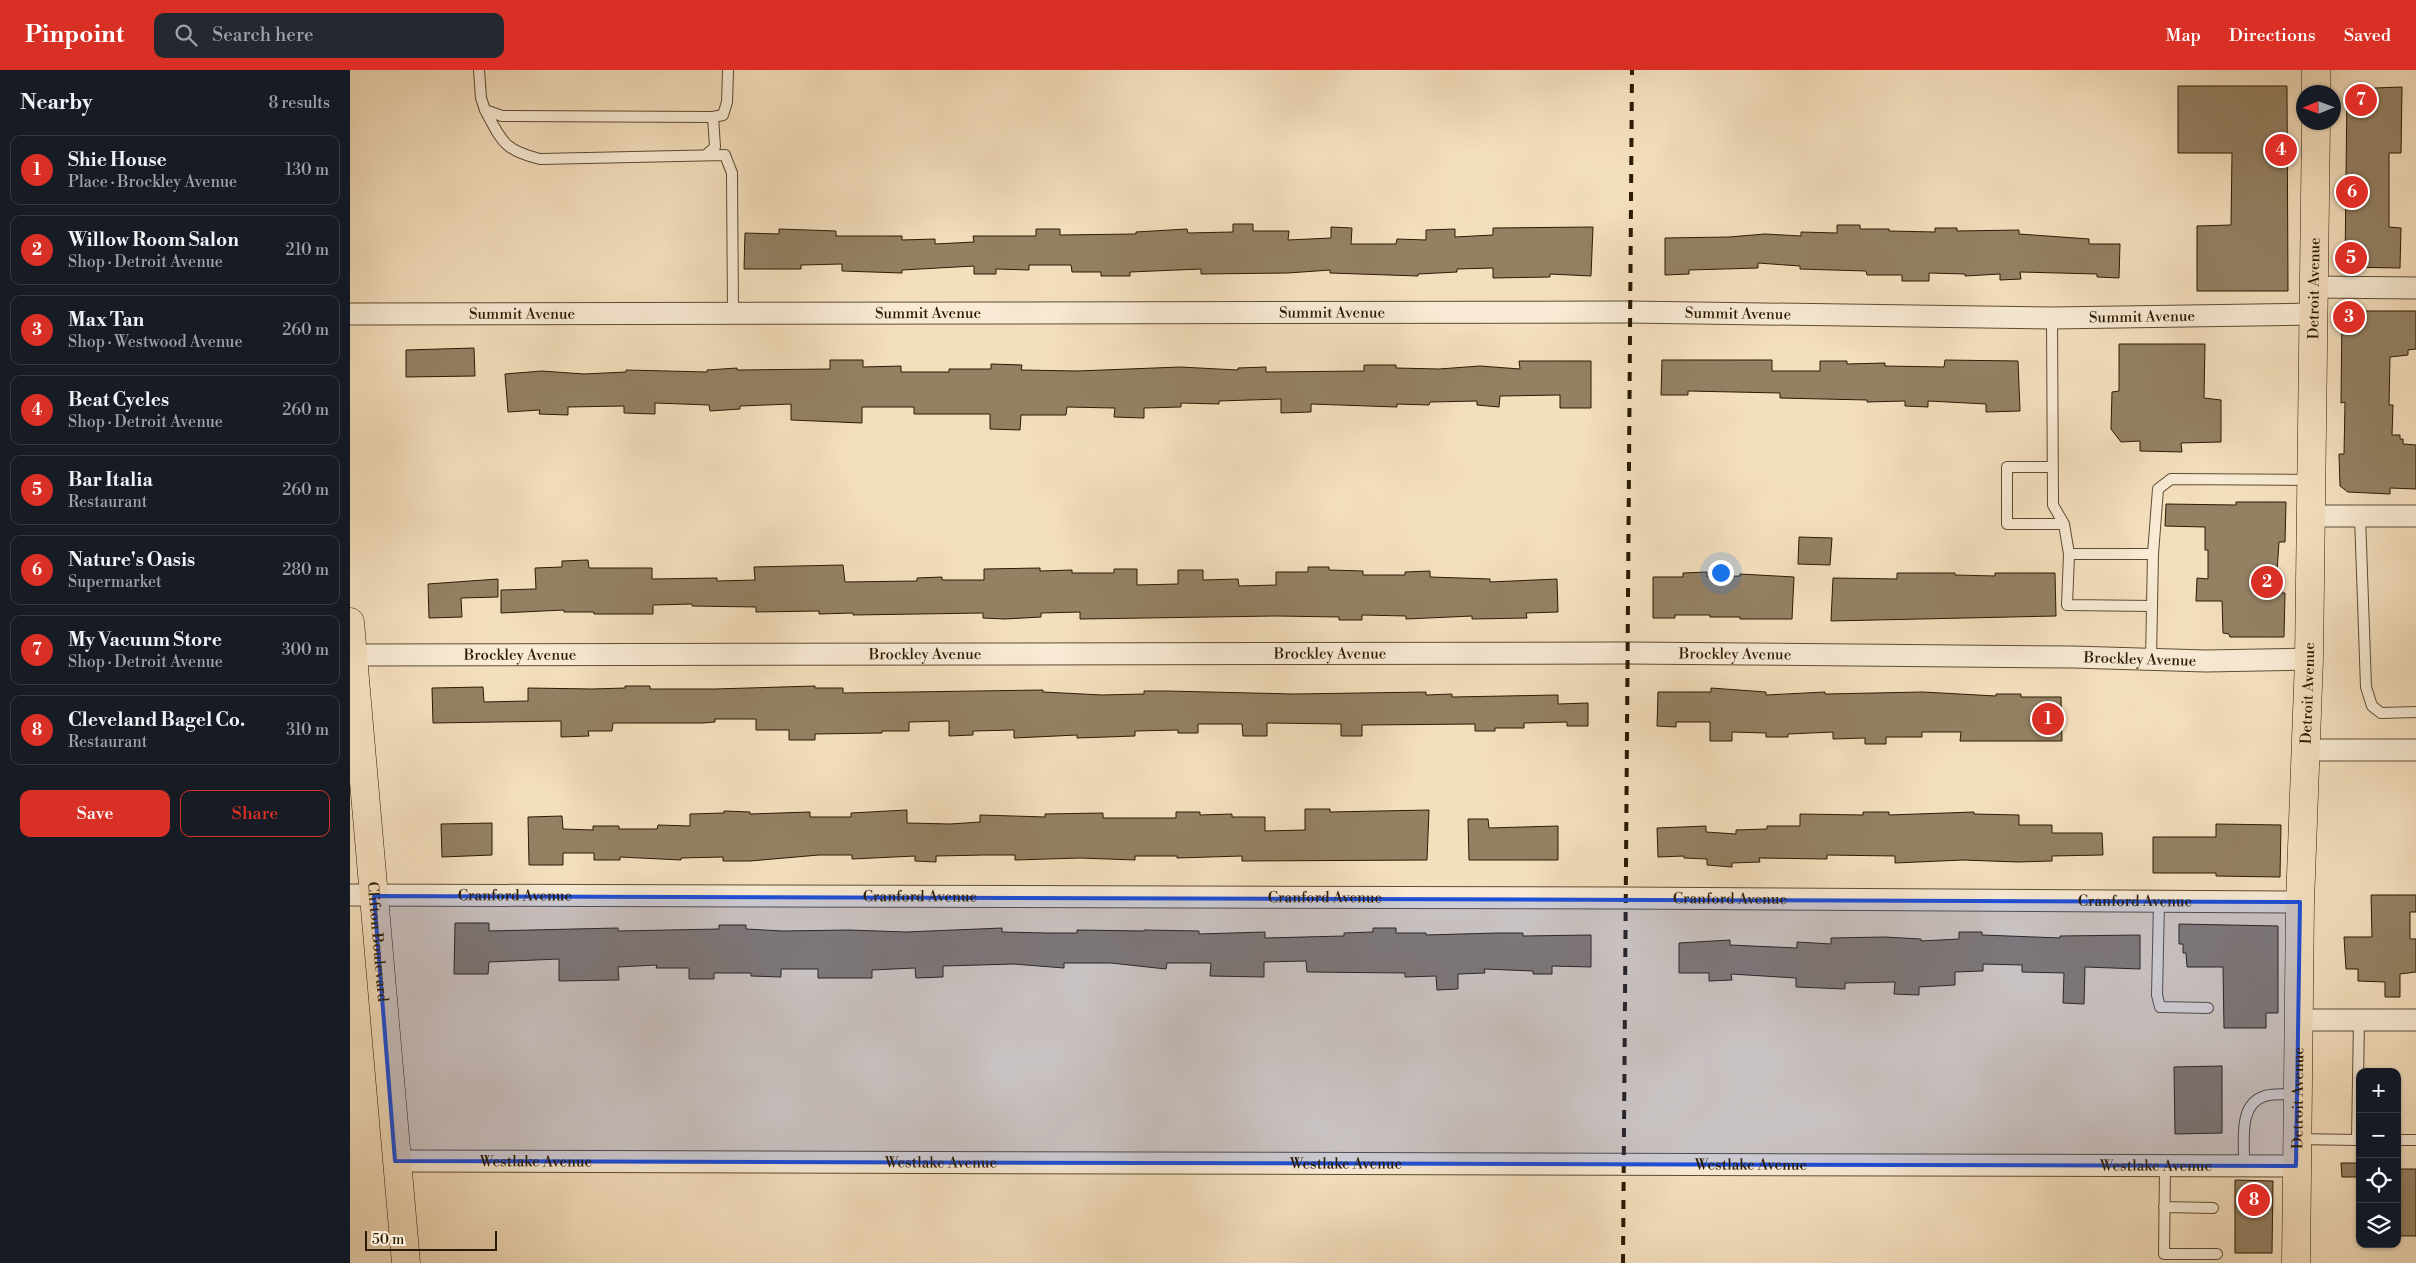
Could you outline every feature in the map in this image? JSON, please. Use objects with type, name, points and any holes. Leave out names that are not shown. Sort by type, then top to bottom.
[{"type":"main road","points":[[2316,70],[2316,85]]},
{"type":"main road","name":"Detroit Avenue","points":[[2296,1263],[2300,902],[2309,659],[2316,130]]},
{"type":"main road","name":"Clifton Boulevard","points":[[350,622],[362,896],[406,1263]]},
{"type":"street","points":[[2314,287],[2416,288]]},
{"type":"street","name":"Summit Avenue","points":[[350,314],[1630,312],[2052,318],[2314,314]]},
{"type":"street","points":[[2310,516],[2416,516]]},
{"type":"street","name":"Brockley Avenue","points":[[352,655],[1627,653],[2309,659]]},
{"type":"street","points":[[2306,750],[2416,750]]},
{"type":"street","name":"Cranford Avenue","points":[[362,896],[2300,902]]},
{"type":"street","points":[[2298,1020],[2416,1020]]},
{"type":"street","name":"Westlake Avenue","points":[[395,1161],[2296,1166]]},
{"type":"lane","points":[[479,70],[481,98],[485,110],[504,144],[519,154],[540,159],[724,155],[732,173],[733,313]]},
{"type":"lane","points":[[485,110],[502,116],[723,115],[727,102],[728,70]]},
{"type":"lane","points":[[706,155],[715,147],[713,116]]},
{"type":"lane","points":[[2052,318],[2053,505],[2064,524],[2069,554],[2068,605],[2152,606]]},
{"type":"lane","points":[[2053,467],[2007,467],[2007,524],[2064,524]]},
{"type":"lane","points":[[2151,659],[2153,554],[2158,489],[2171,479],[2310,480]]},
{"type":"lane","points":[[2360,516],[2366,687],[2372,706],[2381,713],[2416,712]]},
{"type":"lane","points":[[2069,554],[2153,554]]},
{"type":"lane","points":[[2159,901],[2157,995],[2160,1007],[2208,1008]]},
{"type":"lane","points":[[2358,1113],[2359,1020]]},
{"type":"lane","points":[[2244,1166],[2246,1112],[2254,1101],[2265,1096],[2298,1094]]},
{"type":"lane","points":[[2297,1139],[2356,1140]]},
{"type":"lane","points":[[2401,1140],[2416,1140]]},
{"type":"lane","points":[[2165,1166],[2164,1259],[2217,1254]]},
{"type":"lane","points":[[2164,1207],[2213,1208]]},
{"type":"highlighted area","points":[[374,896],[2300,902],[2296,1166],[395,1161]]},
{"type":"building","points":[[2178,86],[2287,86],[2288,291],[2197,291],[2197,226],[2231,225],[2232,153],[2178,153]]},
{"type":"building","points":[[2402,87],[2401,153],[2389,153],[2389,227],[2401,228],[2400,268],[2345,267],[2347,89]]},
{"type":"building","points":[[1233,224],[1253,224],[1253,231],[1289,231],[1288,240],[1331,238],[1331,227],[1352,228],[1351,244],[1396,244],[1397,239],[1426,240],[1426,230],[1455,229],[1455,237],[1493,235],[1493,228],[1593,227],[1591,276],[1550,274],[1550,277],[1493,278],[1493,268],[1457,269],[1457,272],[1418,274],[1418,276],[1330,273],[1330,270],[1288,273],[1201,274],[1201,269],[1130,272],[1130,276],[1101,276],[1101,272],[1072,272],[1071,265],[1029,265],[1029,270],[996,269],[996,274],[974,274],[974,266],[902,270],[902,273],[842,271],[842,264],[801,265],[801,269],[744,269],[745,233],[779,234],[779,229],[836,231],[836,236],[902,236],[902,240],[935,239],[935,244],[974,242],[973,236],[1036,236],[1036,229],[1060,229],[1060,235],[1136,234],[1136,232],[1187,229],[1188,233],[1233,232]]},
{"type":"building","points":[[1837,225],[1860,225],[1860,229],[1889,229],[1889,231],[1935,232],[1935,228],[1957,228],[1957,231],[2019,230],[2019,234],[2089,239],[2089,244],[2120,244],[2119,278],[2097,277],[2097,274],[2020,272],[2021,279],[2000,280],[2000,274],[1965,276],[1965,274],[1929,273],[1929,281],[1902,281],[1902,275],[1867,275],[1866,271],[1800,269],[1800,266],[1758,263],[1758,268],[1689,270],[1689,274],[1665,275],[1665,238],[1729,237],[1765,234],[1801,236],[1801,232],[1837,233]]},
{"type":"building","points":[[2342,311],[2416,311],[2416,349],[2408,350],[2408,355],[2390,357],[2389,405],[2393,405],[2392,435],[2400,435],[2400,439],[2403,439],[2403,444],[2416,445],[2416,489],[2390,488],[2390,494],[2348,492],[2340,486],[2339,454],[2344,454],[2345,402],[2341,403]]},
{"type":"building","points":[[2119,344],[2205,344],[2204,398],[2221,400],[2221,442],[2181,443],[2182,452],[2140,451],[2140,441],[2121,442],[2111,429],[2112,392],[2119,391]]},
{"type":"building","points":[[474,348],[475,376],[406,377],[406,350]]},
{"type":"building","points":[[830,360],[863,360],[863,367],[901,366],[901,372],[949,372],[949,369],[991,369],[991,364],[1022,365],[1021,370],[1077,371],[1180,367],[1238,370],[1238,368],[1266,367],[1266,372],[1364,371],[1364,365],[1396,365],[1396,368],[1439,369],[1480,366],[1520,369],[1519,361],[1591,361],[1591,408],[1560,408],[1560,395],[1500,396],[1499,407],[1477,405],[1477,401],[1430,402],[1429,405],[1397,404],[1397,407],[1311,404],[1311,412],[1281,413],[1281,399],[1219,401],[1219,404],[1181,403],[1181,407],[1144,408],[1144,418],[1114,417],[1115,408],[1067,407],[1066,415],[1021,415],[1020,430],[990,429],[990,414],[914,414],[914,407],[862,407],[862,423],[791,420],[791,404],[740,406],[740,409],[710,411],[709,405],[655,403],[655,414],[624,413],[624,406],[568,407],[568,415],[539,414],[540,410],[508,412],[505,374],[542,371],[584,374],[626,372],[626,370],[707,372],[707,370],[737,368],[737,370],[830,369]]},
{"type":"building","points":[[1662,360],[1772,360],[1772,371],[1820,371],[1820,361],[1847,361],[1847,364],[1885,363],[1885,366],[1944,367],[1945,360],[2018,361],[2020,411],[1986,412],[1986,404],[1928,401],[1928,407],[1905,406],[1905,401],[1867,402],[1867,400],[1780,398],[1780,393],[1688,391],[1688,395],[1661,395]]},
{"type":"building","points":[[2236,502],[2286,502],[2285,542],[2279,542],[2276,586],[2282,586],[2282,593],[2285,593],[2284,637],[2230,637],[2229,634],[2223,633],[2222,601],[2196,601],[2197,578],[2208,579],[2208,550],[2205,550],[2205,527],[2165,526],[2166,504],[2236,505]]},
{"type":"building","points":[[1799,537],[1832,538],[1830,565],[1798,564]]},
{"type":"building","points":[[588,560],[589,568],[652,568],[652,579],[717,578],[717,581],[755,580],[754,567],[843,565],[845,582],[917,581],[917,578],[942,577],[942,580],[984,580],[984,569],[1040,568],[1040,571],[1072,570],[1072,573],[1114,573],[1114,569],[1137,569],[1137,585],[1178,584],[1178,570],[1203,570],[1203,580],[1238,579],[1239,586],[1276,585],[1276,572],[1308,572],[1308,567],[1329,567],[1329,570],[1363,571],[1363,575],[1405,575],[1405,572],[1430,571],[1430,577],[1490,579],[1490,582],[1557,579],[1558,612],[1526,613],[1527,618],[1472,619],[1472,616],[1406,619],[1406,616],[1362,615],[1362,620],[1339,620],[1339,617],[1276,616],[1080,619],[1080,612],[1041,613],[1041,617],[1005,619],[983,618],[983,613],[819,614],[819,611],[756,612],[756,607],[692,606],[692,604],[653,605],[653,614],[594,614],[594,612],[564,612],[564,610],[501,613],[501,590],[536,589],[535,568],[562,567],[562,561]]},
{"type":"building","points":[[1707,572],[1707,577],[1740,576],[1740,574],[1794,577],[1792,619],[1740,619],[1740,617],[1710,617],[1710,615],[1675,615],[1675,618],[1653,618],[1653,577],[1683,577],[1683,573]]},
{"type":"building","points":[[1897,573],[1955,573],[1955,575],[1995,576],[1995,573],[2055,573],[2056,616],[1831,621],[1833,578],[1897,579]]},
{"type":"building","points":[[498,579],[498,597],[461,598],[462,617],[429,618],[428,584]]},
{"type":"building","points":[[625,686],[650,686],[650,689],[715,689],[815,686],[815,688],[843,688],[843,693],[1043,690],[1043,692],[1102,695],[1144,694],[1144,691],[1167,691],[1294,694],[1426,692],[1426,695],[1452,694],[1452,697],[1558,695],[1558,704],[1588,703],[1588,726],[1567,726],[1567,722],[1524,723],[1524,728],[1495,728],[1495,731],[1475,731],[1475,724],[1362,725],[1362,736],[1341,736],[1341,724],[1267,723],[1267,736],[1243,736],[1242,724],[1198,724],[1198,733],[1178,733],[1178,730],[1135,731],[1135,736],[1077,738],[1077,735],[1014,738],[1014,730],[973,731],[973,735],[949,736],[949,721],[909,722],[909,731],[815,734],[815,740],[789,740],[789,730],[756,730],[756,719],[715,719],[715,722],[703,723],[613,723],[612,731],[588,731],[589,736],[561,737],[561,721],[433,723],[432,688],[483,687],[484,702],[528,701],[528,688],[592,689],[625,688]]},
{"type":"building","points":[[1711,688],[1766,692],[1766,695],[1825,692],[1825,694],[1923,692],[1996,696],[1996,694],[2021,694],[2021,697],[2061,697],[2062,741],[1960,741],[1961,732],[1922,732],[1922,737],[1886,737],[1886,744],[1865,744],[1865,738],[1833,739],[1833,732],[1788,734],[1788,737],[1766,737],[1766,733],[1732,732],[1732,741],[1710,741],[1710,722],[1676,722],[1676,727],[1657,726],[1658,692],[1711,692]]},
{"type":"building","points":[[1305,809],[1330,809],[1330,812],[1429,810],[1427,860],[1242,861],[1242,856],[1177,858],[1177,856],[1135,856],[1135,860],[1080,858],[1015,860],[1015,855],[985,855],[936,856],[936,862],[915,861],[915,856],[852,859],[852,855],[819,855],[750,861],[723,861],[723,857],[681,858],[681,860],[620,857],[620,860],[594,860],[594,853],[563,853],[563,865],[529,865],[528,817],[562,816],[563,829],[593,830],[593,826],[619,826],[619,829],[657,829],[658,825],[690,826],[690,814],[724,813],[724,811],[750,812],[750,814],[810,812],[810,817],[851,817],[851,813],[907,810],[907,823],[950,824],[980,822],[980,815],[1045,817],[1045,814],[1103,813],[1103,818],[1176,818],[1176,812],[1200,812],[1200,815],[1232,814],[1232,817],[1265,817],[1265,831],[1305,830]]},
{"type":"building","points":[[1863,812],[1889,812],[1889,815],[1974,812],[1974,814],[2019,815],[2019,825],[2052,825],[2052,833],[2102,833],[2103,855],[2052,856],[2052,861],[1963,860],[1895,863],[1895,856],[1827,855],[1827,859],[1759,858],[1760,862],[1732,863],[1732,867],[1707,865],[1707,859],[1684,858],[1684,856],[1658,857],[1657,828],[1706,826],[1706,832],[1736,834],[1736,830],[1767,829],[1767,826],[1800,826],[1800,814],[1863,815]]},
{"type":"building","points":[[1468,819],[1488,819],[1489,828],[1558,826],[1558,860],[1469,860]]},
{"type":"building","points":[[492,823],[492,855],[442,857],[441,824]]},
{"type":"building","points":[[2216,824],[2281,825],[2280,877],[2216,876],[2216,873],[2153,873],[2153,837],[2216,837]]},
{"type":"building","points":[[2371,895],[2416,895],[2416,912],[2410,912],[2410,939],[2416,939],[2416,972],[2400,974],[2400,997],[2385,997],[2385,982],[2358,981],[2358,969],[2346,969],[2344,937],[2372,937]]},
{"type":"building","points":[[455,923],[489,923],[489,931],[618,928],[618,931],[719,929],[719,925],[746,925],[746,929],[782,931],[849,930],[906,932],[1002,928],[1002,932],[1048,933],[1077,933],[1077,930],[1199,931],[1199,934],[1265,932],[1265,938],[1344,936],[1344,933],[1373,932],[1373,928],[1396,928],[1396,933],[1426,933],[1426,935],[1523,933],[1523,936],[1591,935],[1591,967],[1552,966],[1552,974],[1533,974],[1533,971],[1484,969],[1485,973],[1458,974],[1458,989],[1437,990],[1436,976],[1405,977],[1405,973],[1307,972],[1306,961],[1264,962],[1264,977],[1210,976],[1211,963],[1167,963],[1166,969],[1111,963],[1064,963],[1064,968],[1014,964],[943,966],[943,977],[916,978],[915,968],[872,970],[872,978],[818,978],[818,969],[781,969],[781,977],[751,976],[751,973],[714,973],[714,979],[689,979],[689,968],[656,968],[657,965],[618,967],[619,980],[559,981],[559,959],[489,962],[488,974],[454,974]]},
{"type":"building","points":[[2179,924],[2278,926],[2278,1013],[2266,1013],[2266,1028],[2224,1028],[2223,967],[2187,967],[2186,953],[2183,953],[2183,944],[2179,944]]},
{"type":"building","points":[[1959,932],[1982,932],[1982,935],[2060,938],[2060,936],[2140,935],[2140,969],[2085,967],[2084,1004],[2063,1003],[2064,973],[2022,972],[2022,965],[1983,964],[1983,971],[1955,972],[1955,985],[1919,987],[1919,995],[1894,994],[1895,982],[1845,983],[1845,989],[1796,987],[1796,978],[1731,974],[1732,980],[1709,981],[1709,973],[1679,973],[1679,943],[1730,940],[1730,945],[1797,948],[1797,942],[1831,944],[1831,938],[1884,937],[1921,939],[1921,941],[1959,939]]},
{"type":"building","points":[[2222,1066],[2222,1133],[2175,1134],[2174,1067]]},
{"type":"building","points":[[2341,1163],[2356,1163],[2356,1177],[2342,1177]]},
{"type":"building","points":[[2401,1169],[2416,1169],[2416,1236],[2401,1236]]},
{"type":"building","points":[[2235,1180],[2273,1181],[2272,1253],[2235,1253]]},
{"type":"railway","points":[[1623,1263],[1632,70]]},
{"type":"place","name":"My Vacuum Store","points":[[2361,100]]},
{"type":"place","name":"Beat Cycles","points":[[2281,150]]},
{"type":"place","name":"Nature's Oasis","points":[[2352,192]]},
{"type":"place","name":"Bar Italia","points":[[2351,258]]},
{"type":"place","name":"Max Tan","points":[[2349,317]]},
{"type":"place","name":"Willow Room Salon","points":[[2267,582]]},
{"type":"place","name":"Shie House","points":[[2048,719]]},
{"type":"place","name":"Cleveland Bagel Co.","points":[[2254,1200]]}]
